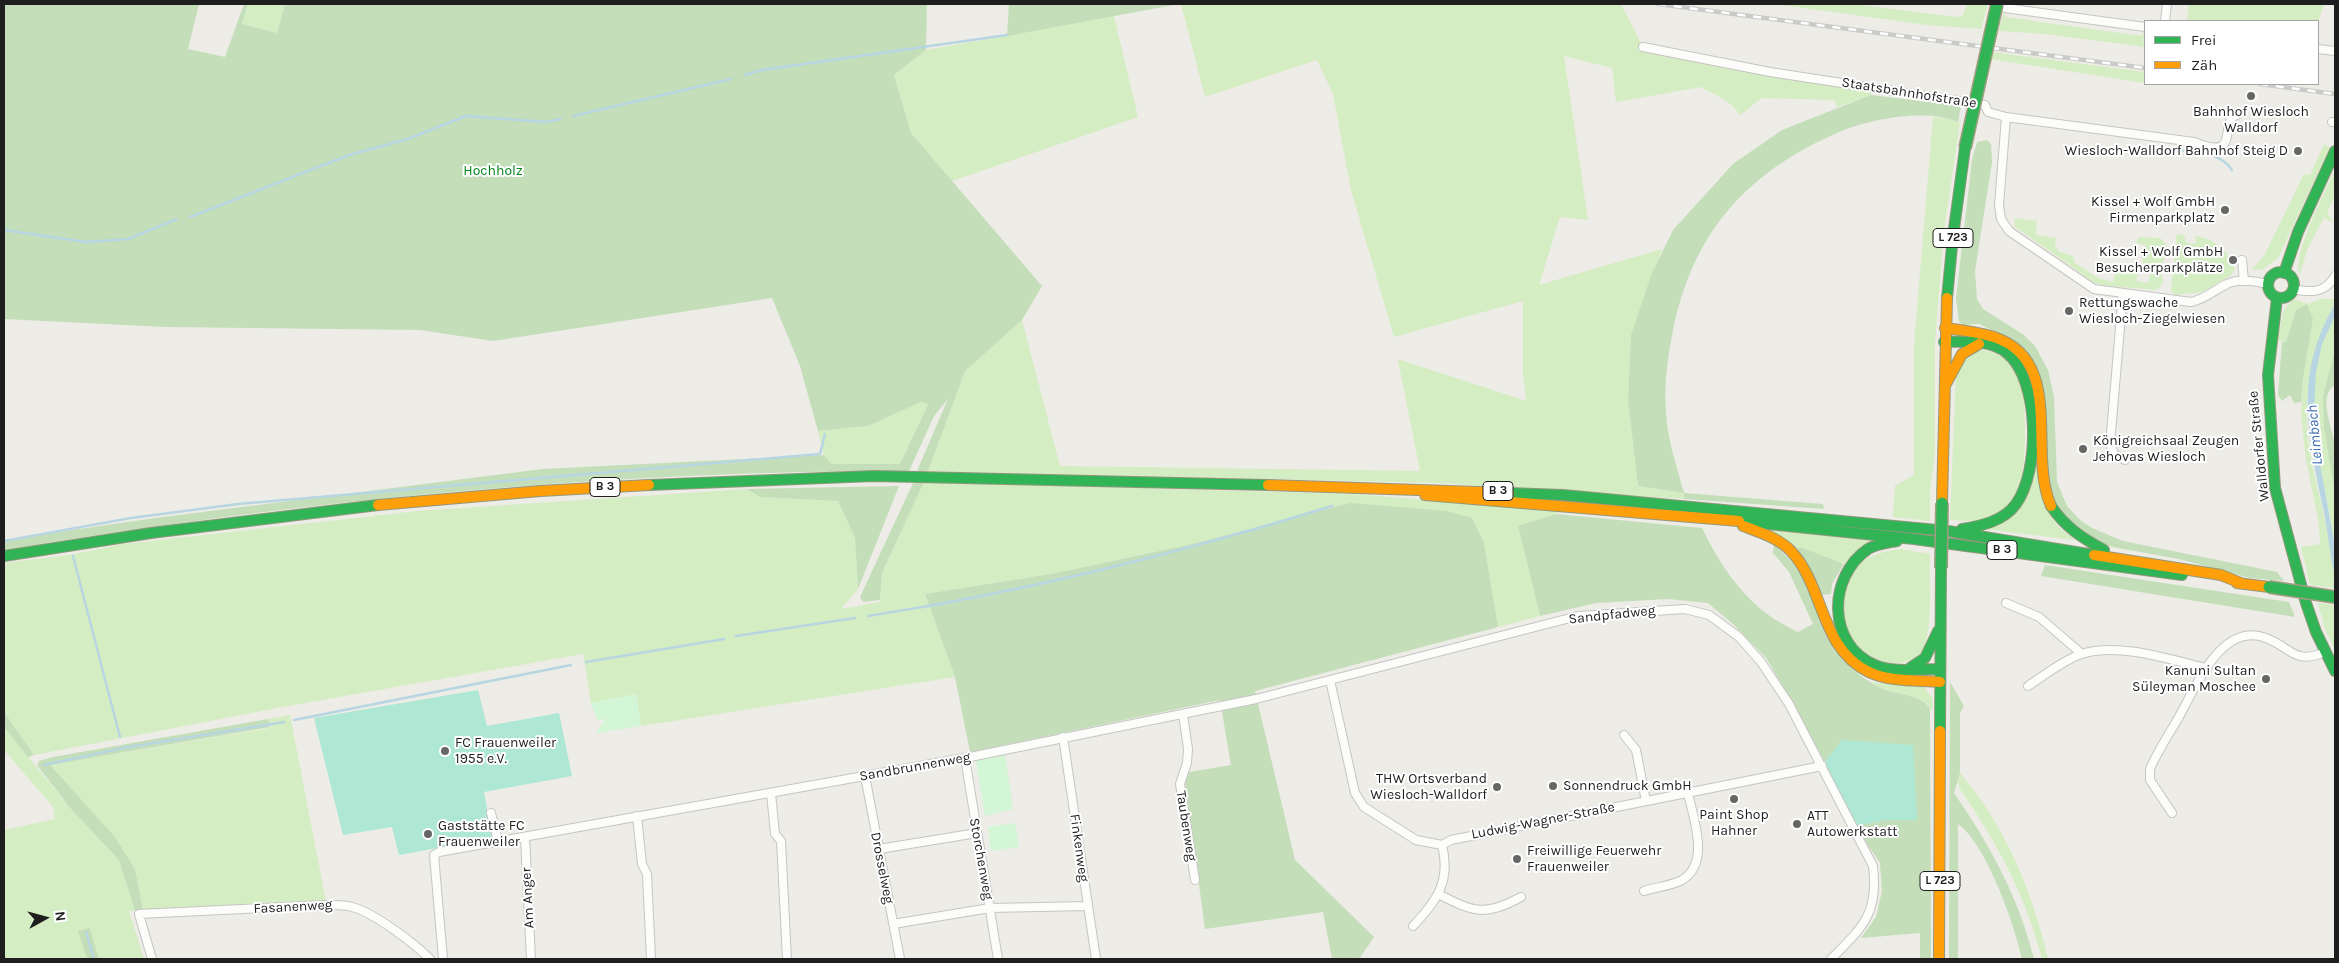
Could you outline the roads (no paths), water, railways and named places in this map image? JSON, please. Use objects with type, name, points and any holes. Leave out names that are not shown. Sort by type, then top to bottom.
[{"type":"main road","name":"L 723","points":[[1939,959],[1940,624],[1944,342],[1954,231],[1965,148],[2001,6]]},
{"type":"main road","points":[[2284,272],[2298,232],[2335,151]]},
{"type":"main road","points":[[2284,272],[2292,279],[2294,289],[2289,296],[2278,298],[2270,293],[2268,284],[2272,276],[2284,272]]},
{"type":"main road","name":"Walldorfer Straße","points":[[2278,298],[2268,375],[2275,488],[2306,603],[2325,652],[2335,671]]},
{"type":"main road","points":[[1945,328],[1998,336],[2011,344],[2028,362],[2038,383],[2040,395],[2043,488],[2052,510],[2074,534],[2107,551],[2111,556]]},
{"type":"main road","points":[[1944,342],[1981,343],[1999,348],[2009,355],[2022,372],[2027,384],[2032,449],[2025,488],[2017,503],[2005,515],[1992,523],[1948,531]]},
{"type":"main road","points":[[1943,395],[1956,361],[1963,352],[1981,343]]},
{"type":"main road","name":"B 3","points":[[4,556],[229,522],[384,504],[550,490],[874,476],[1393,487],[1554,495],[1736,510],[1948,531],[2222,575],[2243,584]]},
{"type":"main road","name":"B 3","points":[[1211,483],[1456,498],[1717,519],[1914,539],[2335,597]]},
{"type":"main road","points":[[1717,519],[1761,532],[1790,550],[1808,575],[1832,637],[1841,652],[1858,666],[1887,677],[1940,682]]},
{"type":"main road","points":[[1914,539],[1884,543],[1868,550],[1856,560],[1846,572],[1838,591],[1837,611],[1843,636],[1850,647],[1862,657],[1875,664],[1906,669],[1940,668]]},
{"type":"main road","points":[[1906,669],[1917,665],[1927,657],[1940,624]]},
{"type":"street","points":[[2165,20],[2167,4]]},
{"type":"street","points":[[2001,6],[2144,27]]},
{"type":"street","name":"Staatsbahnhofstraße","points":[[1643,47],[1770,72],[1985,105],[1988,112],[2006,117],[2194,142],[2215,148],[2222,146],[2227,141],[2230,120],[2238,114]]},
{"type":"street","points":[[2319,49],[2335,51]]},
{"type":"street","points":[[2006,117],[1999,205],[2004,225],[2009,231],[2088,286],[2123,294],[2191,302],[2205,298],[2227,284],[2244,281],[2268,284]]},
{"type":"street","points":[[2242,260],[2244,281]]},
{"type":"street","points":[[2294,289],[2311,292],[2324,289],[2333,286],[2335,276]]},
{"type":"street","points":[[2123,294],[2110,444],[2114,454],[2125,460]]},
{"type":"street","points":[[2006,603],[2039,617],[2082,654]]},
{"type":"street","name":"Sandpfadweg","points":[[1330,680],[1578,616],[1685,609],[1709,615],[1739,637],[1761,662],[1789,704],[1822,766]]},
{"type":"street","points":[[2172,813],[2150,780],[2150,769],[2205,668],[2224,646],[2247,635],[2266,638],[2301,657],[2309,659],[2325,652]]},
{"type":"street","points":[[2028,686],[2068,660],[2082,654],[2128,651],[2205,668]]},
{"type":"street","points":[[1330,680],[1356,793],[1364,808],[1416,840],[1442,846],[1446,876],[1428,911],[1413,926]]},
{"type":"street","name":"Sandbrunnenweg","points":[[443,959],[434,855],[439,852],[965,758],[1256,699],[1330,680]]},
{"type":"street","name":"Taubenweg","points":[[1183,714],[1188,749],[1187,763],[1180,784],[1195,880]]},
{"type":"street","points":[[1624,735],[1636,750],[1646,801]]},
{"type":"street","name":"Finkenweg","points":[[1063,737],[1096,959]]},
{"type":"street","name":"Storchenweg","points":[[965,758],[998,959]]},
{"type":"street","points":[[1822,766],[1873,866],[1875,881],[1873,906],[1863,927],[1832,959]]},
{"type":"street","name":"Ludwig-Wagner-Straße","points":[[1442,846],[1451,840],[1822,766]]},
{"type":"street","name":"Drosselweg","points":[[865,776],[900,959]]},
{"type":"street","points":[[771,793],[775,834],[781,841],[788,959]]},
{"type":"street","points":[[1644,891],[1682,880],[1694,867],[1699,846],[1688,793]]},
{"type":"street","points":[[491,813],[498,842]]},
{"type":"street","points":[[637,816],[642,864],[647,874],[651,959]]},
{"type":"street","points":[[879,849],[976,833]]},
{"type":"street","name":"Am Anger","points":[[525,837],[531,959]]},
{"type":"street","points":[[1438,894],[1468,908],[1480,911],[1500,908],[1521,897]]},
{"type":"street","name":"Fasanenweg","points":[[152,959],[139,914],[345,905],[362,910],[377,919],[430,959]]},
{"type":"street","points":[[893,924],[990,908],[1088,906]]},
{"type":"water","name":"Leimbach","points":[[2335,304],[2335,316],[2322,344],[2316,372],[2314,411],[2318,453],[2335,546],[2335,577],[2309,432],[2308,406],[2313,356],[2322,330]]},
{"type":"waterway","points":[[745,75],[762,70],[1007,35]]},
{"type":"waterway","points":[[573,116],[731,79]]},
{"type":"waterway","points":[[190,217],[349,155],[408,139],[466,116],[546,122],[560,119]]},
{"type":"waterway","points":[[2172,149],[2205,153],[2220,159],[2232,170]]},
{"type":"waterway","points":[[4,230],[86,242],[128,239],[177,219]]},
{"type":"waterway","points":[[4,541],[131,518],[238,504],[820,454],[825,434]]},
{"type":"waterway","points":[[868,616],[985,595],[1102,570],[1217,540],[1332,506]]},
{"type":"waterway","points":[[73,556],[120,737]]},
{"type":"waterway","points":[[736,636],[855,618]]},
{"type":"waterway","points":[[586,662],[724,639]]},
{"type":"waterway","points":[[294,720],[571,665]]},
{"type":"waterway","points":[[44,765],[123,748],[284,722]]},
{"type":"waterway","points":[[86,932],[94,959]]},
{"type":"railway","points":[[1658,4],[2144,68]]},
{"type":"railway","points":[[2268,85],[2335,94]]},
{"type":"place","name":"Bahnhof Wiesloch Walldorf","points":[[2251,96]]},
{"type":"place","name":"Wiesloch-Walldorf Bahnhof Steig D","points":[[2298,151]]},
{"type":"place","name":"Kissel + Wolf GmbH Firmenparkplatz","points":[[2225,210]]},
{"type":"place","name":"Kissel + Wolf GmbH Besucherparkplätze","points":[[2233,260]]},
{"type":"place","name":"Rettungswache Wiesloch-Ziegelwiesen","points":[[2069,311]]},
{"type":"place","name":"Königreichsaal Zeugen Jehovas Wiesloch","points":[[2083,449]]},
{"type":"place","name":"Kanuni Sultan Süleyman Moschee","points":[[2266,679]]},
{"type":"place","name":"FC Frauenweiler 1955 e.V.","points":[[445,751]]},
{"type":"place","name":"Sonnendruck GmbH","points":[[1553,786]]},
{"type":"place","name":"THW Ortsverband Wiesloch-Walldorf","points":[[1497,787]]},
{"type":"place","name":"Paint Shop Hahner","points":[[1734,799]]},
{"type":"place","name":"ATT Autowerkstatt","points":[[1797,824]]},
{"type":"place","name":"Gaststätte FC Frauenweiler","points":[[428,834]]},
{"type":"place","name":"Freiwillige Feuerwehr Frauenweiler","points":[[1517,859]]},
{"type":"park label","name":"Hochholz","points":[[493,171]]}]
